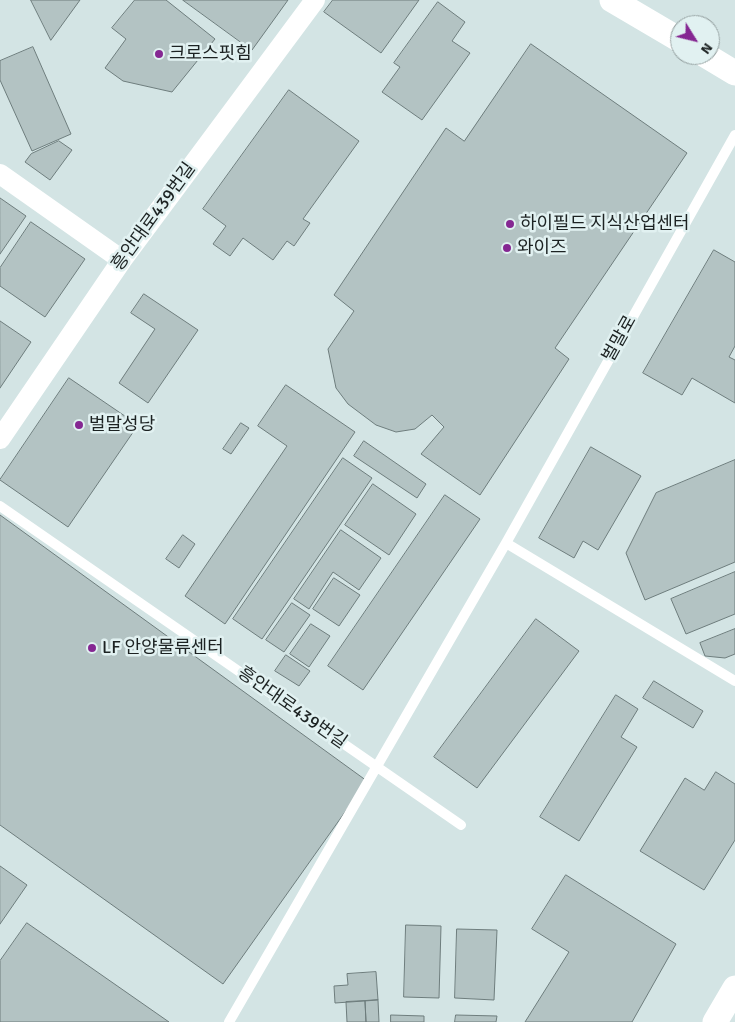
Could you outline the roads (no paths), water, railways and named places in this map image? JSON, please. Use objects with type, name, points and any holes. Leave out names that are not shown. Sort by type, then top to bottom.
[{"type":"street","name":"흥안대로439번길","points":[[0,439],[122,260],[315,0]]},
{"type":"street","points":[[612,0],[670,34]]},
{"type":"street","points":[[720,64],[735,73]]},
{"type":"street","points":[[0,174],[122,260]]},
{"type":"street","points":[[715,1022],[735,988]]},
{"type":"lane","name":"벌말로","points":[[229,1022],[506,543],[735,135]]},
{"type":"lane","name":"흥안대로439번길","points":[[0,506],[460,825]]},
{"type":"lane","points":[[506,543],[735,682]]},
{"type":"place","name":"크로스핏힘","points":[[159,54]]},
{"type":"place","name":"하이필드 지식산업센터","points":[[510,224]]},
{"type":"place","name":"와이즈","points":[[507,248]]},
{"type":"place","name":"벌말성당","points":[[79,425]]},
{"type":"place","name":"LF 안양물류센터","points":[[92,648]]}]
